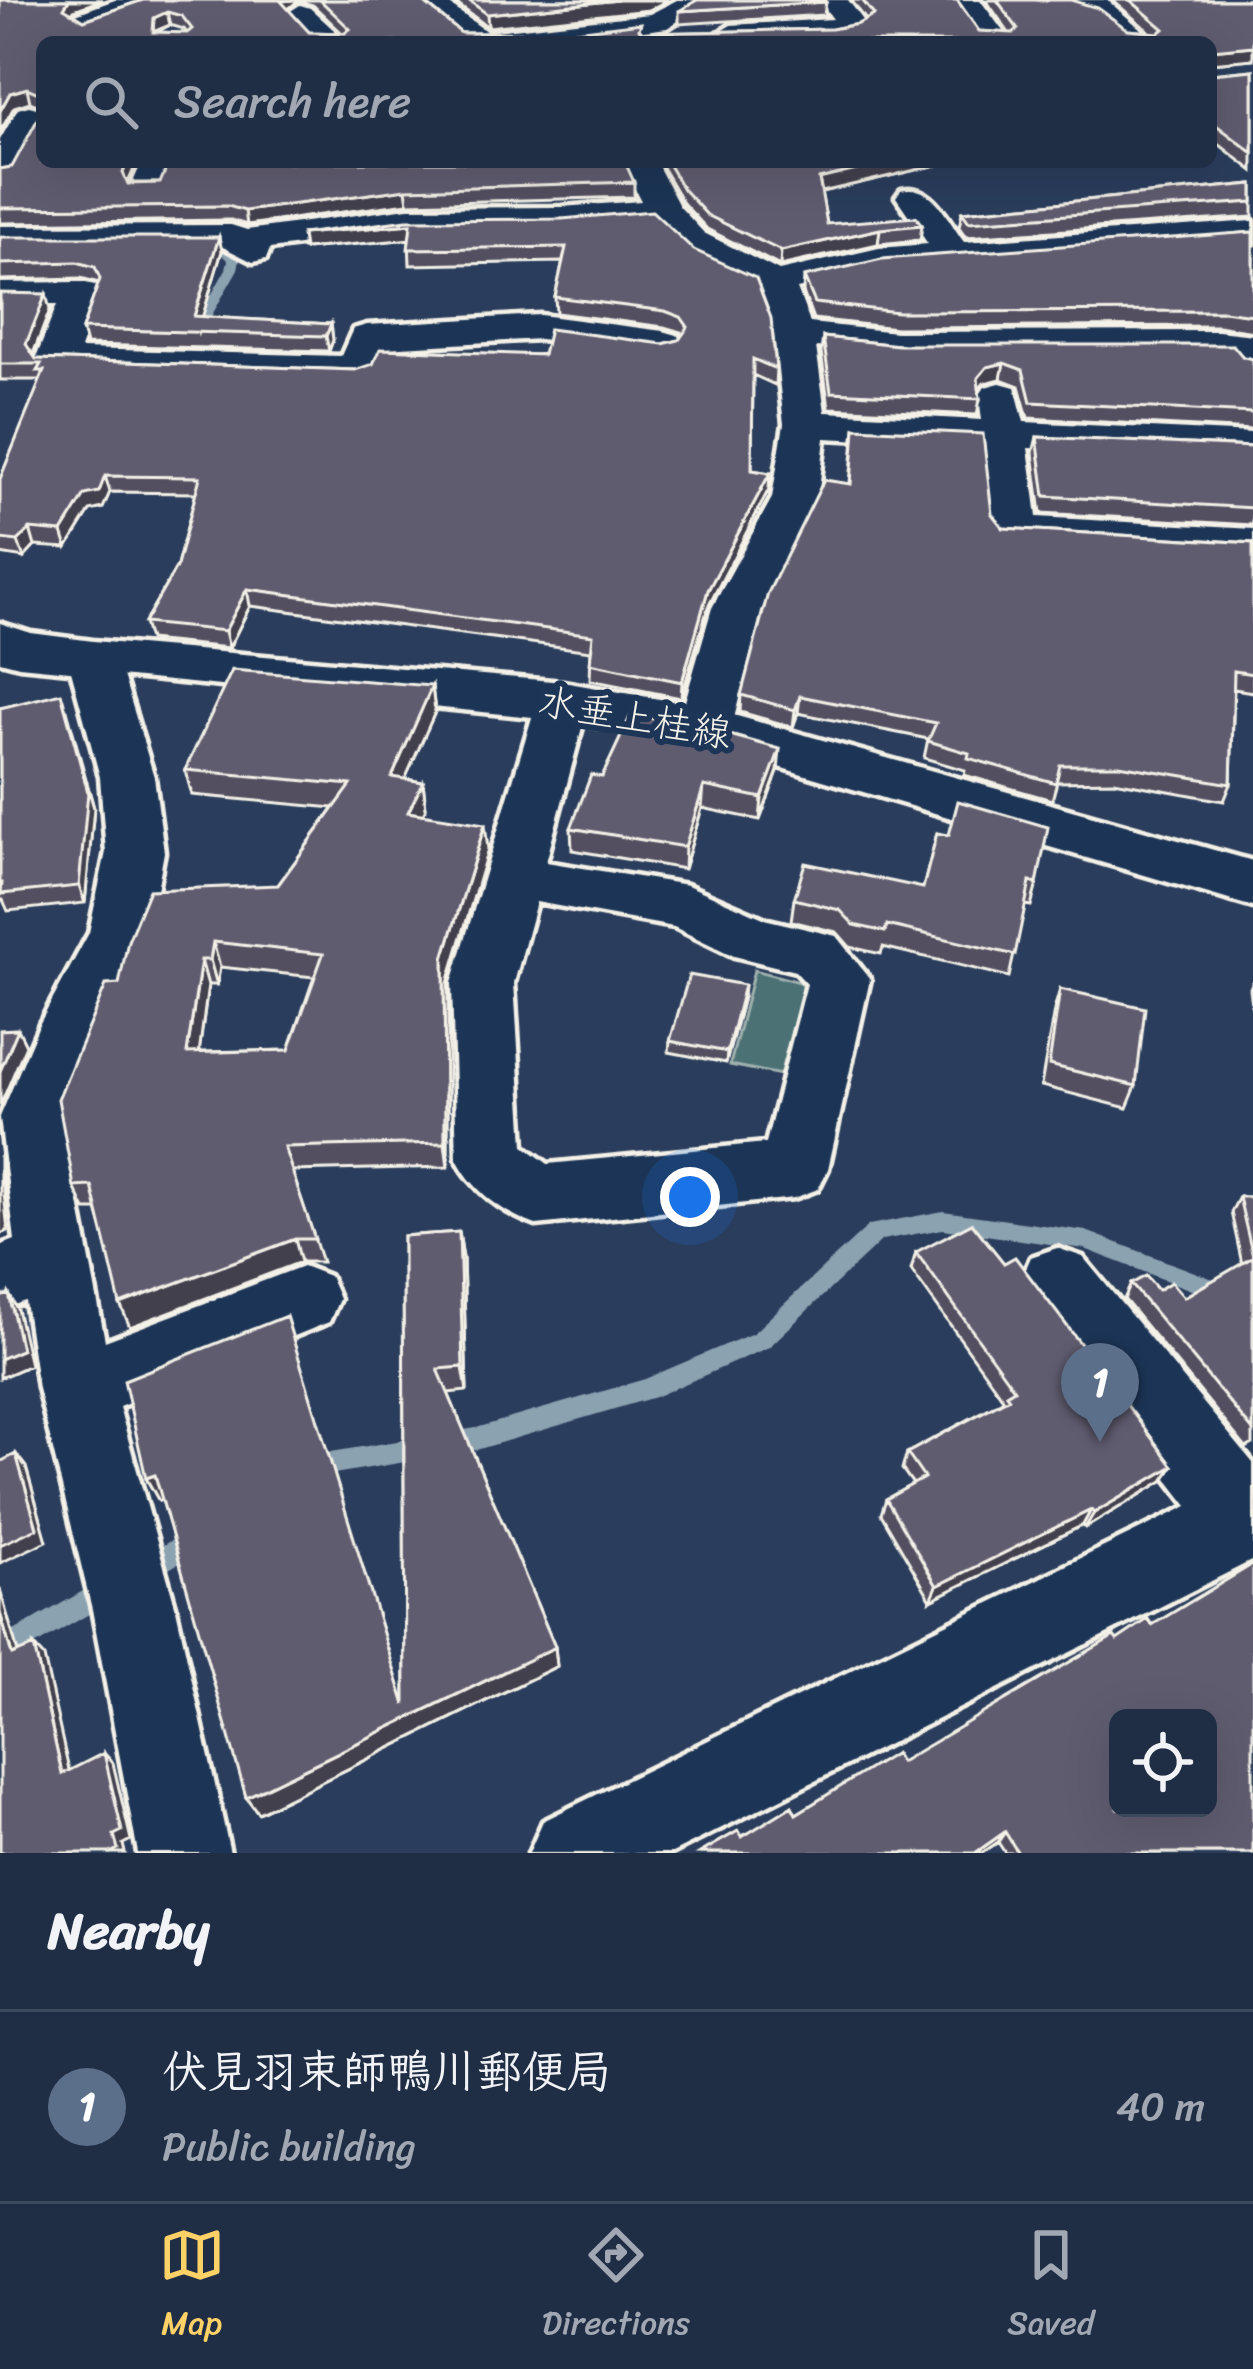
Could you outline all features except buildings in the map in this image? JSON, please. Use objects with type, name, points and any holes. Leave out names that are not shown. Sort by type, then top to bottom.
[{"type":"main road","name":"水垂上桂線","points":[[6,648],[563,700],[705,726],[1253,884]]},
{"type":"street","points":[[86,20],[142,0]]},
{"type":"street","points":[[425,0],[473,36]]},
{"type":"street","points":[[452,20],[602,0]]},
{"type":"street","points":[[656,34],[698,0]]},
{"type":"street","points":[[612,36],[853,27],[833,0]]},
{"type":"street","points":[[966,0],[992,36]]},
{"type":"street","points":[[1023,0],[1142,3]]},
{"type":"street","points":[[1092,2],[1134,36]]},
{"type":"street","points":[[300,14],[325,36]]},
{"type":"street","points":[[0,172],[24,116]]},
{"type":"street","points":[[642,168],[662,210],[688,243],[718,261],[776,283],[860,262],[1253,232]]},
{"type":"street","points":[[913,196],[953,253]]},
{"type":"street","points":[[242,243],[256,208]]},
{"type":"street","points":[[0,237],[242,243],[408,219],[562,218],[662,210]]},
{"type":"street","points":[[705,726],[737,608],[795,498],[805,424],[794,333],[776,283]]},
{"type":"street","points":[[0,293],[81,293],[55,361],[356,369],[367,337]]},
{"type":"street","points":[[214,327],[367,337],[540,327],[663,343]]},
{"type":"street","points":[[794,333],[896,344],[1219,343],[1244,345],[1253,359]]},
{"type":"street","points":[[989,343],[1006,432],[1016,530],[1253,543]]},
{"type":"street","points":[[805,424],[1253,446]]},
{"type":"street","points":[[93,658],[127,777],[134,852],[119,933],[72,1023],[31,1123],[27,1268],[76,1388],[128,1586],[184,1853]]},
{"type":"street","points":[[513,877],[687,907],[754,940],[814,952],[839,979],[794,1168],[536,1195],[490,1159],[483,983],[563,700]]},
{"type":"street","points":[[575,1853],[1251,1518],[1057,1280]]},
{"type":"street","points":[[76,1388],[303,1299]]},
{"type":"green space","points":[[754,970],[800,982],[821,1007],[802,1079],[730,1065]]},
{"type":"waterway","points":[[173,373],[234,259],[224,250],[197,248]]},
{"type":"waterway","points":[[311,1474],[331,1463],[476,1439],[647,1389],[761,1340],[876,1232],[943,1220],[1086,1240],[1253,1304]]},
{"type":"waterway","points":[[144,1569],[198,1538]]},
{"type":"waterway","points":[[0,1653],[109,1588]]},
{"type":"place","name":"伏見羽束師鴨川郵便局","points":[[1100,1442]]}]
